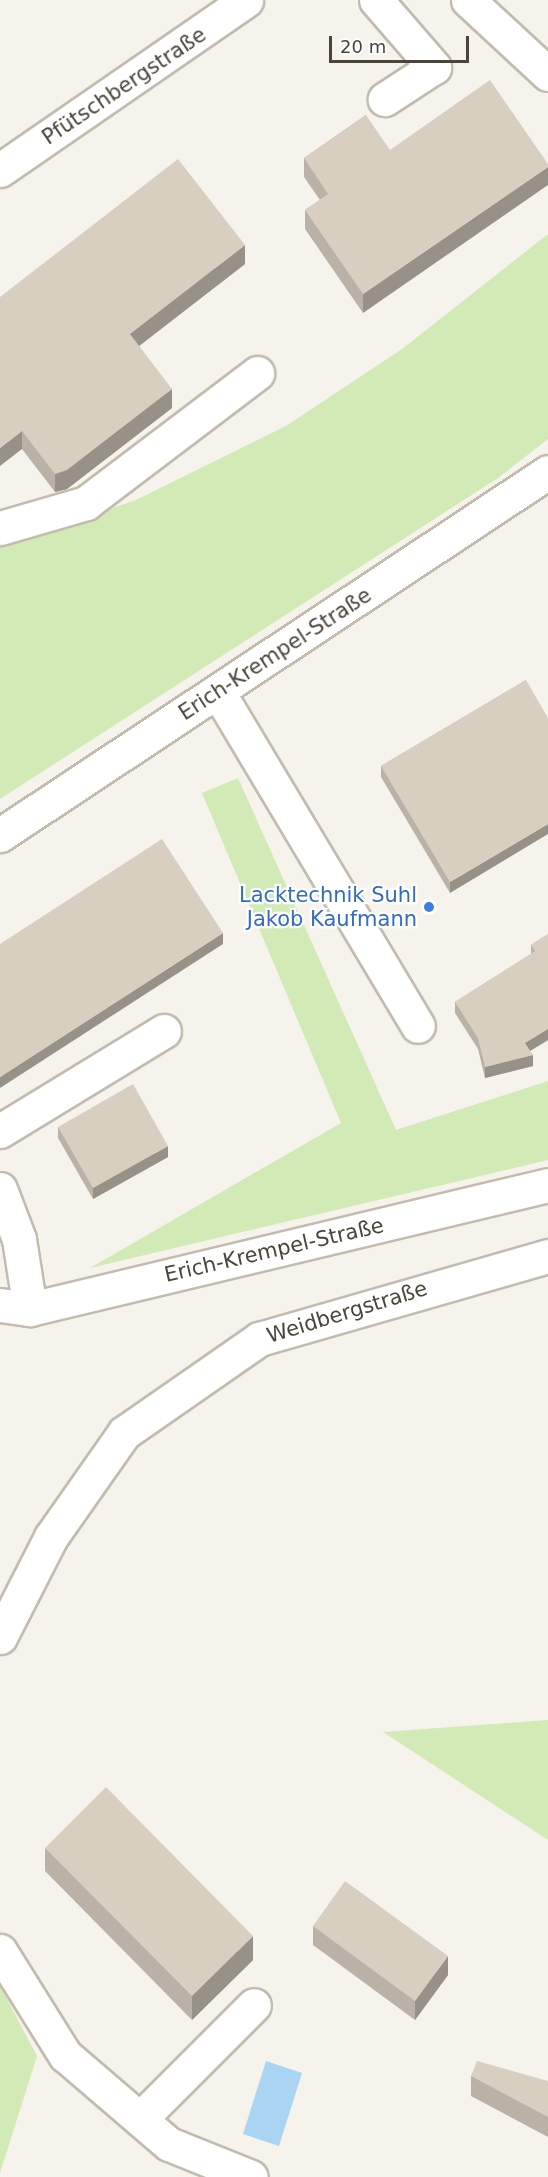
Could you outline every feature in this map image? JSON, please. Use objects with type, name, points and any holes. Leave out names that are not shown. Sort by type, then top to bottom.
[{"type":"street","name":"Pfütschbergstraße","points":[[0,170],[246,0]]},
{"type":"street","points":[[376,0],[434,67],[386,99]]},
{"type":"street","points":[[468,0],[548,74]]},
{"type":"street","points":[[0,528],[86,503],[257,373]]},
{"type":"street","name":"Erich-Krempel-Straße","points":[[0,835],[545,479]]},
{"type":"street","points":[[218,692],[418,1026]]},
{"type":"street","points":[[0,1131],[164,1031]]},
{"type":"street","name":"Erich-Krempel-Straße","points":[[15,1307],[548,1185]]},
{"type":"street","points":[[0,1189],[19,1239],[15,1307]]},
{"type":"street","name":"Weidbergstraße","points":[[0,1637],[51,1537],[124,1432],[259,1339],[548,1256]]},
{"type":"street","points":[[0,1951],[65,2055],[169,2144],[251,2177]]},
{"type":"street","points":[[140,2119],[254,2005]]},
{"type":"green space","points":[[548,234],[548,439],[498,478],[0,799],[0,546],[136,500],[286,426],[402,349]]},
{"type":"green space","points":[[238,778],[396,1130],[548,1081],[548,1160],[90,1268],[341,1123],[202,793]]},
{"type":"green space","points":[[548,1720],[548,1840],[383,1732]]},
{"type":"green space","points":[[0,1986],[37,2056],[0,2173]]},
{"type":"water","points":[[266,2061],[302,2073],[279,2146],[243,2134]]},
{"type":"building","points":[[490,80],[548,167],[363,294],[305,210],[328,194],[304,158],[366,115],[390,150]]},
{"type":"building","points":[[178,159],[245,245],[130,334],[172,389],[67,470],[55,474],[22,431],[0,448],[0,297]]},
{"type":"building","points":[[526,680],[548,718],[548,824],[450,882],[381,766]]},
{"type":"building","points":[[162,839],[223,933],[0,1077],[0,944]]},
{"type":"building","points":[[548,934],[548,1029],[525,1043],[533,1055],[485,1067],[478,1038],[455,1002],[535,951],[531,945]]},
{"type":"building","points":[[133,1084],[168,1146],[93,1188],[58,1127]]},
{"type":"building","points":[[106,1787],[253,1936],[192,1996],[45,1848]]},
{"type":"building","points":[[345,1881],[448,1956],[415,2001],[313,1926]]},
{"type":"building","points":[[477,2061],[548,2081],[548,2117],[471,2076]]},
{"type":"place","name":"Lacktechnik Suhl Jakob Kaufmann","points":[[429,907]]}]
